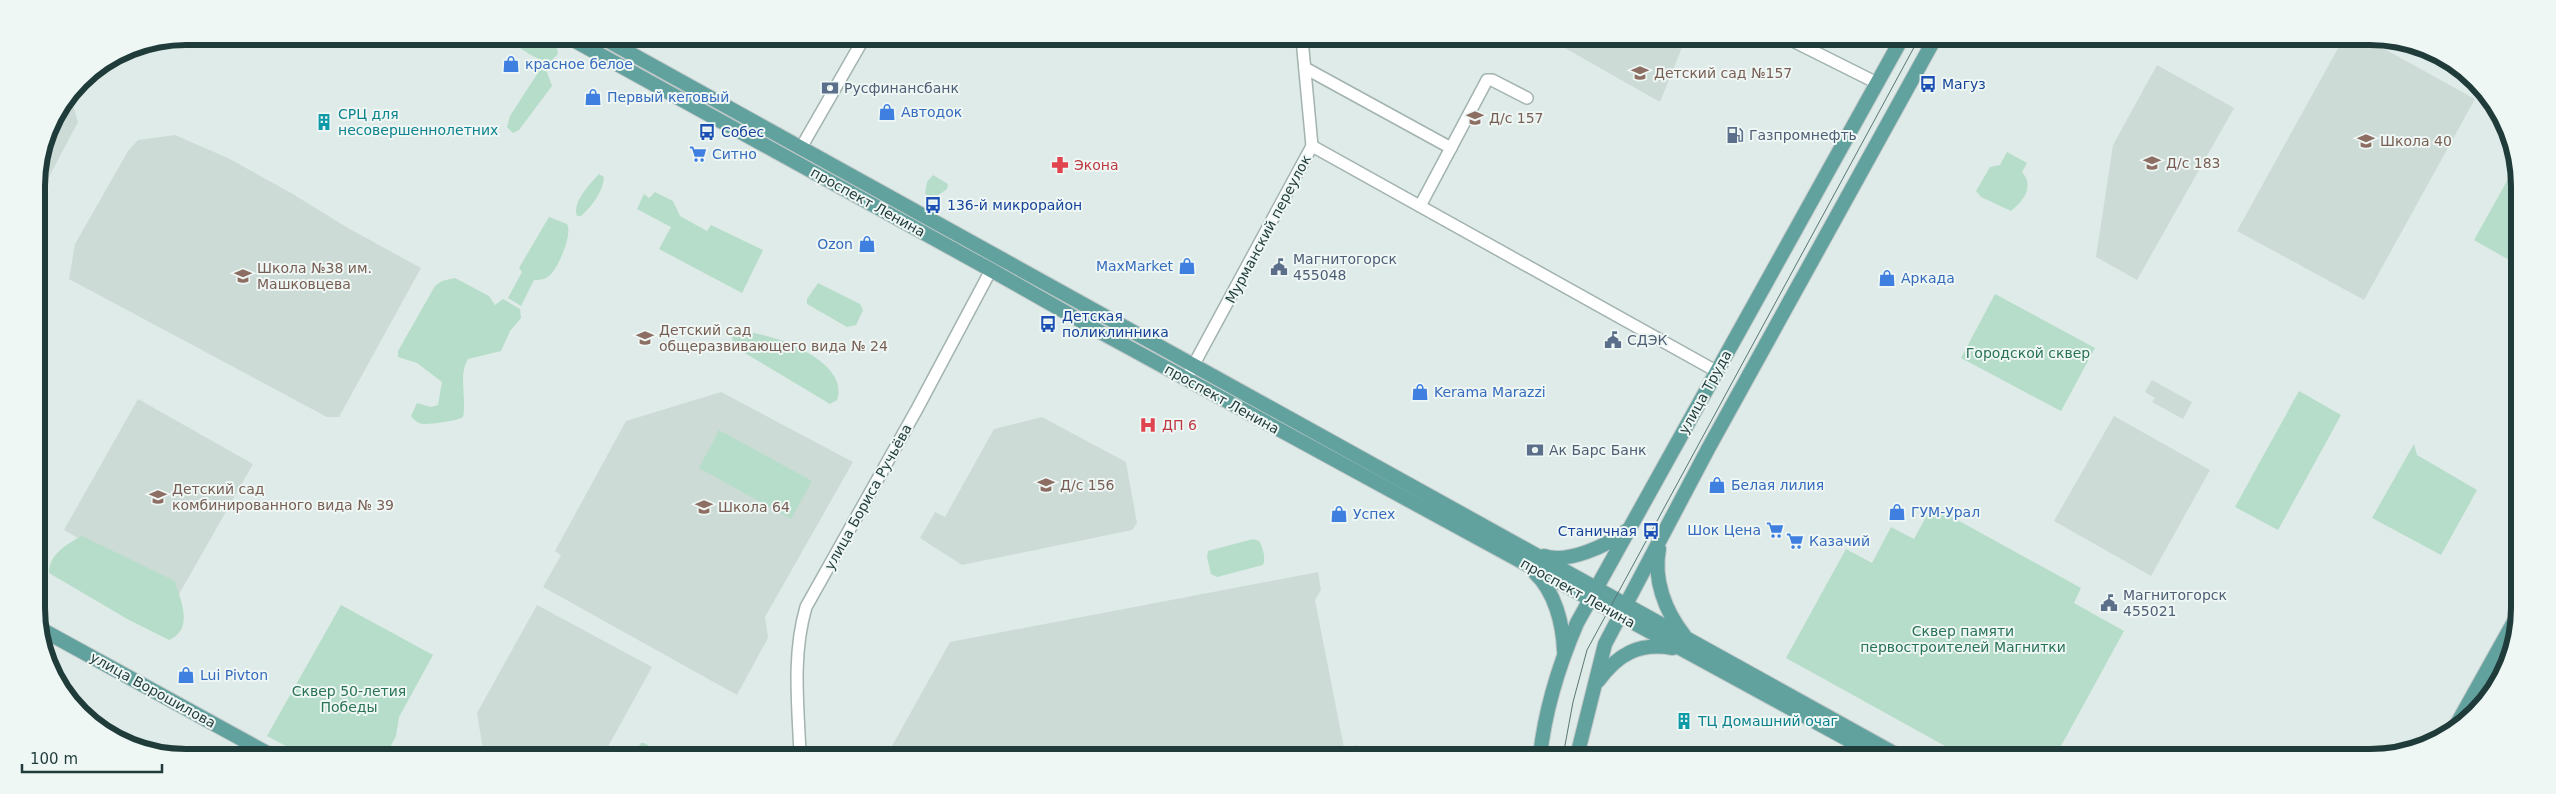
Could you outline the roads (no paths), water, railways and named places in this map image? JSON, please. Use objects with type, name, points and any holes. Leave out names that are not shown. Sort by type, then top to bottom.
[{"type":"main road","name":"проспект Ленина","points":[[583,45],[1186,379],[1593,593],[1866,749]]},
{"type":"main road","name":"проспект Ленина","points":[[616,45],[999,256],[1527,557]]},
{"type":"main road","name":"улица Труда","points":[[1541,749],[1564,654],[1593,593],[1898,45]]},
{"type":"main road","points":[[1579,749],[1605,644],[1663,534],[1931,45]]},
{"type":"main road","name":"улица Бориса Ручьёва","points":[[991,270],[999,256]]},
{"type":"main road","points":[[1527,557],[1562,558],[1591,551],[1614,541],[1631,527]]},
{"type":"main road","points":[[1594,688],[1611,663],[1625,653],[1658,645],[1685,645],[1674,623],[1660,584],[1656,563],[1663,534]]},
{"type":"main road","points":[[1527,557],[1543,581],[1556,607],[1564,637],[1564,654]]},
{"type":"main road","points":[[2462,715],[2509,630]]},
{"type":"main road","name":"улица Ворошилова","points":[[47,633],[260,749]]},
{"type":"main road","name":"проспект Ленина","points":[[1685,645],[1886,749]]},
{"type":"street","points":[[802,146],[860,45]]},
{"type":"street","name":"Мурманский переулок","points":[[1186,379],[1312,146],[1303,45]]},
{"type":"street","points":[[1801,45],[1877,83]]},
{"type":"street","points":[[1305,68],[1451,148]]},
{"type":"street","points":[[1420,206],[1488,80],[1527,98]]},
{"type":"street","points":[[1312,146],[1716,371]]},
{"type":"street","name":"улица Бориса Ручьёва","points":[[800,749],[797,652],[799,631],[806,607],[917,410],[991,270]]},
{"type":"tram line","points":[[1564,749],[1573,702],[1587,650],[1915,45]]},
{"type":"place","name":"красное белое","points":[[511,64]]},
{"type":"place","name":"Детский сад №157","points":[[1640,73]]},
{"type":"place","name":"Магуз","points":[[1928,84]]},
{"type":"place","name":"Русфинансбанк","points":[[830,88]]},
{"type":"place","name":"Первый кеговый","points":[[593,97]]},
{"type":"place","name":"Автодок","points":[[887,112]]},
{"type":"place","name":"Д/с 157","points":[[1475,118]]},
{"type":"place","name":"СРЦ для несовершеннолетних","points":[[324,122]]},
{"type":"place","name":"Собес","points":[[707,132]]},
{"type":"place","name":"Газпромнефть","points":[[1735,135]]},
{"type":"place","name":"Школа 40","points":[[2366,141]]},
{"type":"place","name":"Ситно","points":[[698,154]]},
{"type":"place","name":"Д/с 183","points":[[2152,163]]},
{"type":"place","name":"Экона","points":[[1060,165]]},
{"type":"place","name":"136-й микрорайон","points":[[933,205]]},
{"type":"place","name":"Ozon","points":[[867,244]]},
{"type":"place","name":"MaxMarket","points":[[1187,266]]},
{"type":"place","name":"Магнитогорск 455048","points":[[1279,267]]},
{"type":"place","name":"Школа №38 им. Машковцева","points":[[243,276]]},
{"type":"place","name":"Аркада","points":[[1887,278]]},
{"type":"place","name":"Детская поликлинника","points":[[1048,324]]},
{"type":"place","name":"Детский сад общеразвивающего вида № 24","points":[[645,338]]},
{"type":"place","name":"СДЭК","points":[[1613,340]]},
{"type":"place","name":"Kerama Marazzi","points":[[1420,392]]},
{"type":"place","name":"ДП 6","points":[[1148,425]]},
{"type":"place","name":"Ак Барс Банк","points":[[1535,450]]},
{"type":"place","name":"Д/с 156","points":[[1046,485]]},
{"type":"place","name":"Белая лилия","points":[[1717,485]]},
{"type":"place","name":"Детский сад комбинированного вида № 39","points":[[158,497]]},
{"type":"place","name":"Школа 64","points":[[704,507]]},
{"type":"place","name":"ГУМ-Урал","points":[[1897,512]]},
{"type":"place","name":"Успех","points":[[1339,514]]},
{"type":"place","name":"Шок Цена","points":[[1775,530]]},
{"type":"place","name":"Станичная","points":[[1651,531]]},
{"type":"place","name":"Казачий","points":[[1795,541]]},
{"type":"place","name":"Магнитогорск 455021","points":[[2109,603]]},
{"type":"place","name":"Lui Pivton","points":[[186,675]]},
{"type":"place","name":"ТЦ Домашний очаг","points":[[1684,721]]},
{"type":"park label","name":"Городской сквер","points":[[2028,353]]},
{"type":"park label","name":"Сквер памяти первостроителей Магнитки","points":[[1963,640]]},
{"type":"park label","name":"Сквер 50-летия Победы","points":[[349,700]]}]
